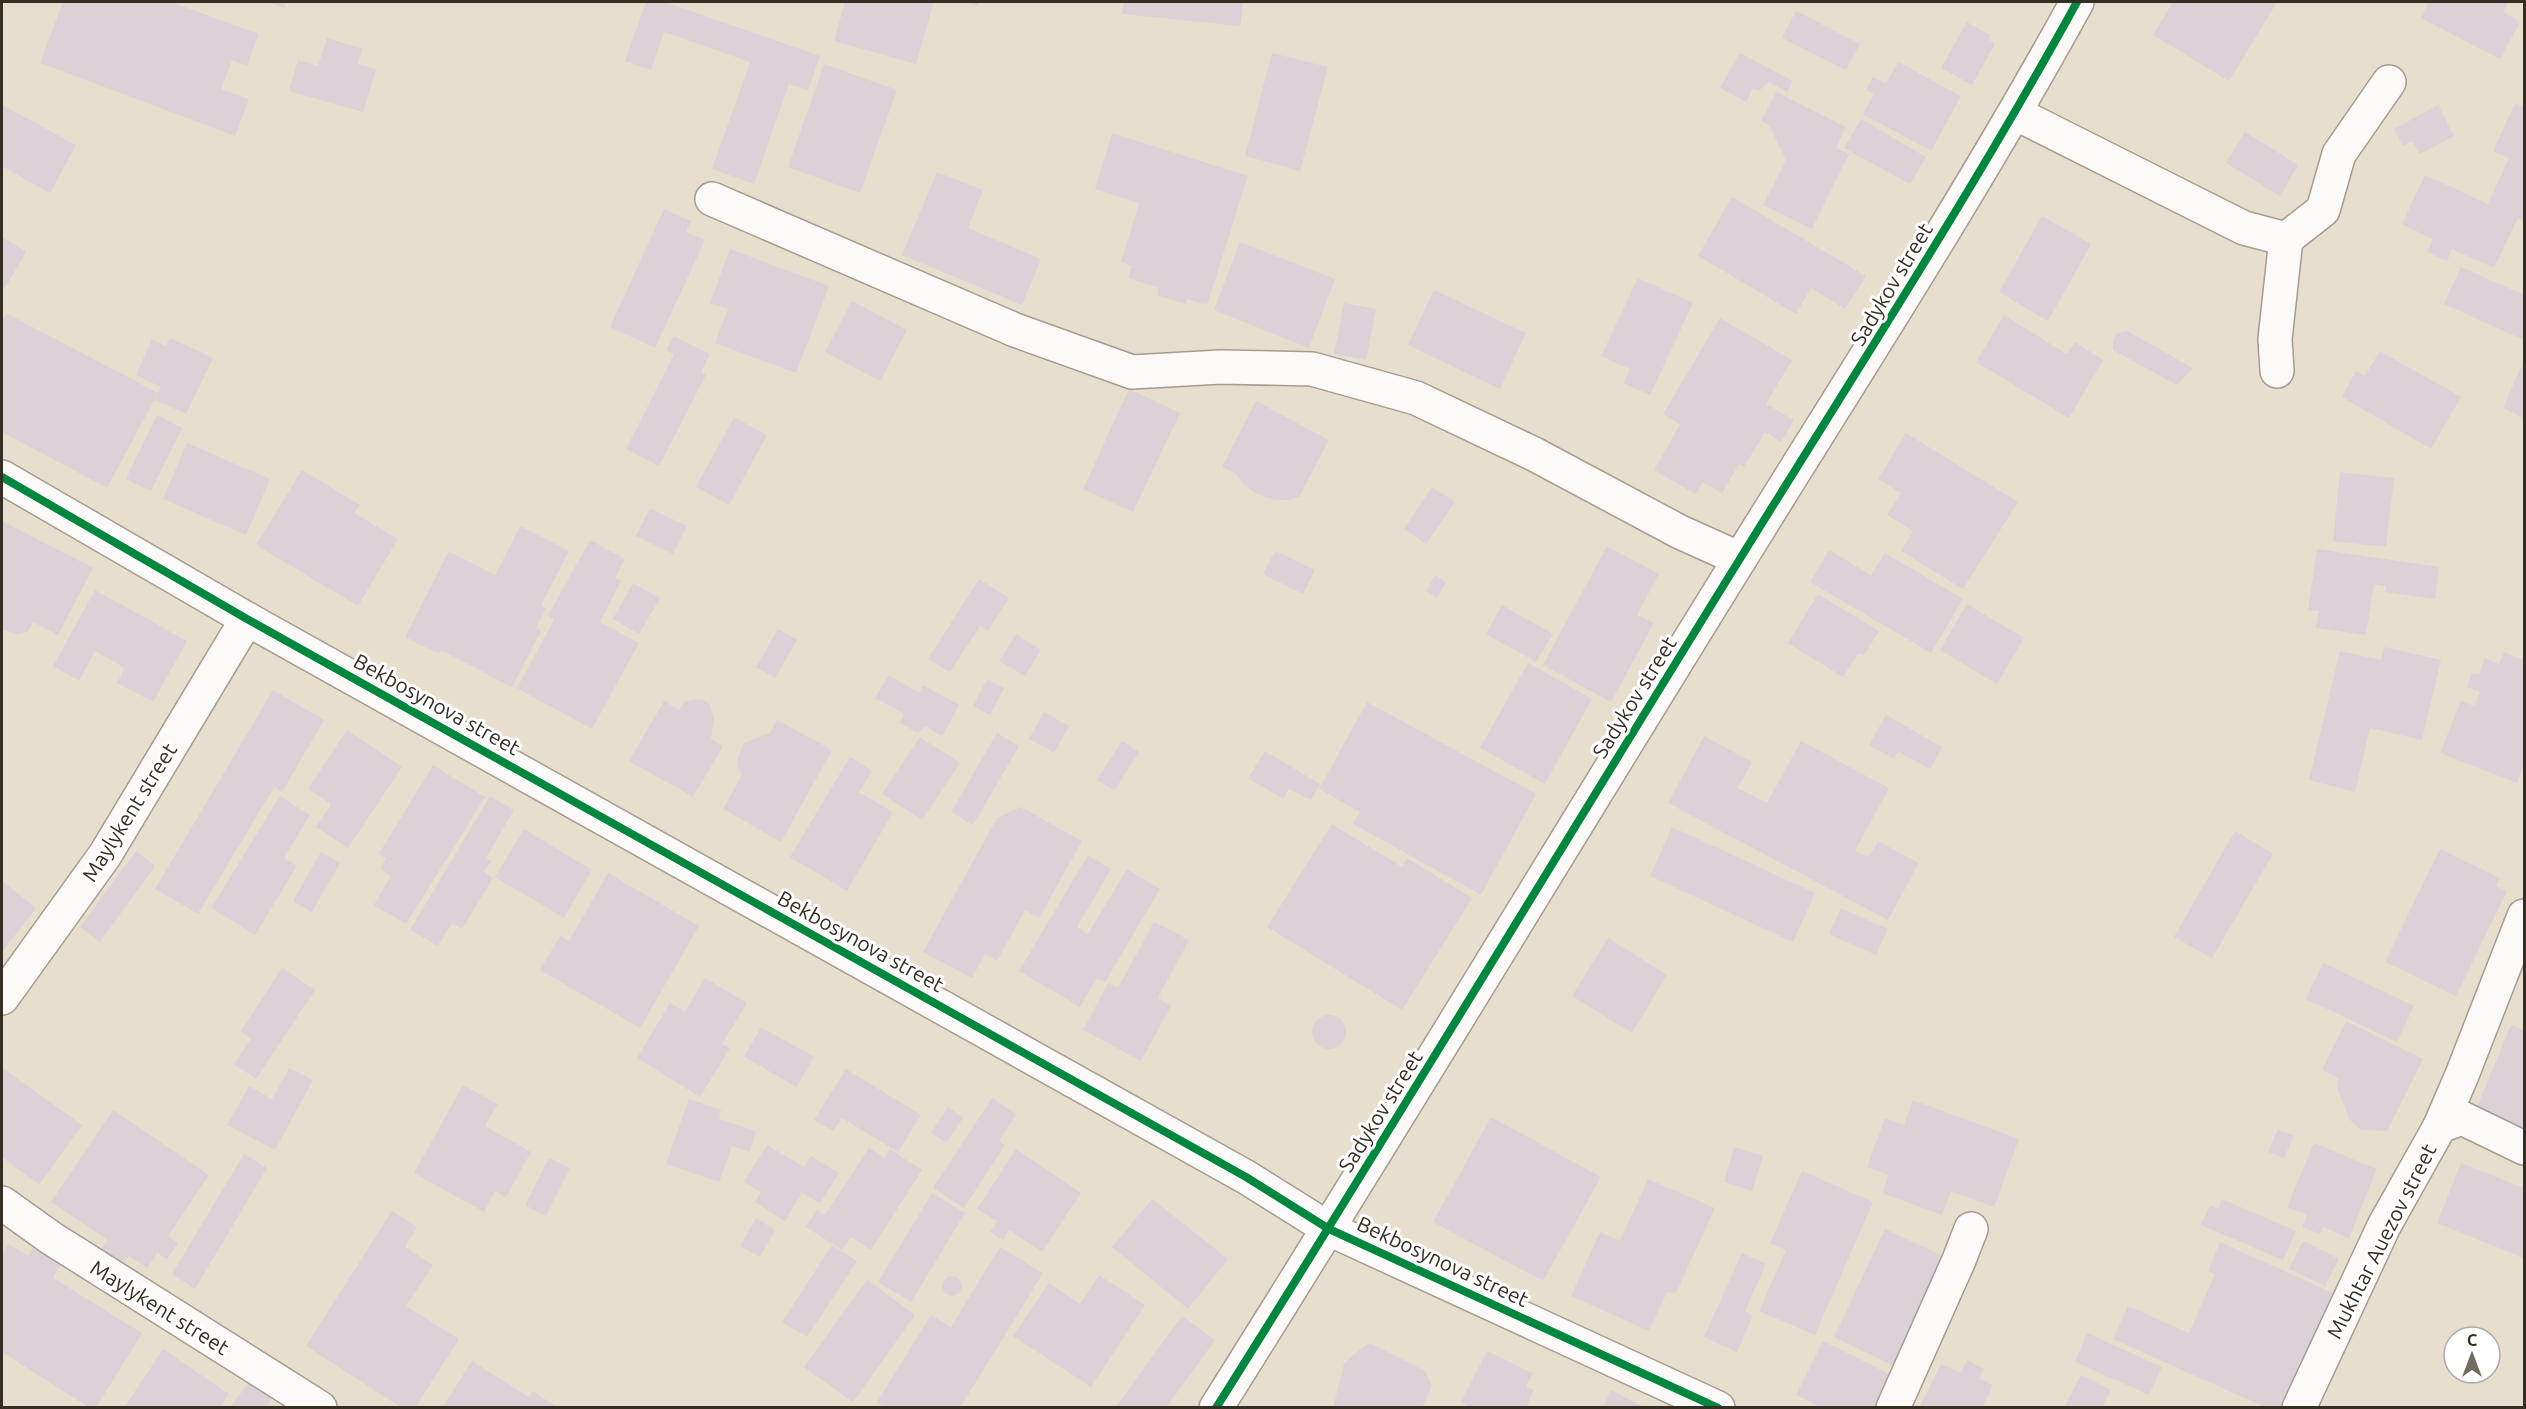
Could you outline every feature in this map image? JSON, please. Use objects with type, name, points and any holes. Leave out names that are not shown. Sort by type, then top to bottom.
[{"type":"street","name":"Sadykov street","points":[[1216,1407],[1329,1229],[1740,559],[1880,338],[2015,113],[2077,2]]},
{"type":"street","points":[[2277,371],[2275,339],[2286,239],[2323,210],[2339,154],[2389,82]]},
{"type":"street","points":[[2015,113],[2244,228],[2286,239]]},
{"type":"street","points":[[712,198],[1015,330],[1132,372],[1221,367],[1312,369],[1416,398],[1534,454],[1680,532],[1740,559]]},
{"type":"street","name":"Bekbosynova street","points":[[2,477],[247,619],[1246,1177],[1329,1229],[1718,1407]]},
{"type":"street","name":"Maylykent street","points":[[2,998],[105,855],[247,619]]},
{"type":"street","points":[[2439,1126],[2462,1075],[2524,916]]},
{"type":"street","name":"Mukhtar Auezov street","points":[[2299,1407],[2384,1226],[2439,1126],[2462,1118],[2524,1148]]},
{"type":"street","name":"Maylykent street","points":[[2,1203],[51,1239],[320,1407]]},
{"type":"street","points":[[1893,1407],[1971,1229]]},
{"type":"building","points":[[63,2],[171,2],[259,34],[247,66],[232,60],[221,89],[249,99],[235,136],[40,63]]},
{"type":"building","points":[[268,2],[286,2],[284,8]]},
{"type":"building","points":[[646,2],[665,2],[820,56],[808,90],[789,84],[754,184],[712,169],[750,62],[664,32],[651,70],[625,61]]},
{"type":"building","points":[[845,2],[934,2],[916,64],[834,41]]},
{"type":"building","points":[[964,2],[980,2],[978,6]]},
{"type":"building","points":[[1124,2],[1243,2],[1240,26],[1122,14]]},
{"type":"building","points":[[2173,2],[2277,2],[2229,81],[2153,35]]},
{"type":"building","points":[[2429,2],[2508,2],[2503,12],[2520,22],[2500,59],[2421,18]]},
{"type":"building","points":[[1796,11],[1860,44],[1846,70],[1782,38]]},
{"type":"building","points":[[1967,22],[1990,35],[1988,39],[1995,44],[1972,85],[1941,68]]},
{"type":"building","points":[[327,38],[362,49],[358,64],[376,69],[363,112],[289,91],[298,60],[318,66]]},
{"type":"building","points":[[1272,53],[1328,67],[1300,171],[1245,156]]},
{"type":"building","points":[[1740,53],[1793,81],[1787,92],[1768,82],[1759,91],[1753,88],[1746,102],[1720,88]]},
{"type":"building","points":[[1898,62],[1961,96],[1931,151],[1863,114],[1874,94],[1866,90],[1873,77],[1886,84]]},
{"type":"building","points":[[824,64],[897,90],[860,193],[788,167]]},
{"type":"building","points":[[1776,92],[1846,127],[1836,148],[1849,154],[1812,229],[1763,205],[1786,160],[1769,125],[1761,121]]},
{"type":"building","points":[[2515,103],[2524,107],[2524,221],[2518,218],[2494,268],[2452,249],[2447,261],[2427,252],[2433,239],[2402,224],[2425,175],[2488,204],[2509,158],[2493,151]]},
{"type":"building","points":[[2,105],[76,145],[50,193],[2,166]]},
{"type":"building","points":[[2438,105],[2454,136],[2420,154],[2412,141],[2403,146],[2394,129]]},
{"type":"building","points":[[1861,119],[1926,157],[1910,184],[1844,148]]},
{"type":"building","points":[[2245,132],[2298,165],[2280,196],[2226,163]]},
{"type":"building","points":[[1112,133],[1248,176],[1207,305],[1187,299],[1185,304],[1157,295],[1159,288],[1128,278],[1132,266],[1121,262],[1139,203],[1095,189]]},
{"type":"building","points":[[937,172],[983,190],[968,228],[1041,259],[1022,305],[902,255]]},
{"type":"building","points":[[1732,197],[1866,276],[1845,309],[1811,288],[1796,314],[1698,256]]},
{"type":"building","points":[[664,209],[691,221],[686,232],[705,240],[655,348],[610,327]]},
{"type":"building","points":[[2042,216],[2091,244],[2048,321],[1999,292]]},
{"type":"building","points":[[2,237],[26,252],[5,288],[2,286]]},
{"type":"building","points":[[1240,242],[1335,279],[1309,348],[1214,310]]},
{"type":"building","points":[[730,249],[829,286],[796,373],[715,343],[728,309],[710,303]]},
{"type":"building","points":[[2461,267],[2524,295],[2524,340],[2444,304]]},
{"type":"building","points":[[1638,278],[1693,303],[1650,395],[1623,383],[1630,369],[1601,356]]},
{"type":"building","points":[[1434,290],[1526,333],[1500,389],[1408,345]]},
{"type":"building","points":[[852,301],[907,330],[880,381],[825,352]]},
{"type":"building","points":[[1344,303],[1376,309],[1366,360],[1334,354]]},
{"type":"building","points":[[6,313],[158,393],[107,488],[2,432],[2,322]]},
{"type":"building","points":[[2004,315],[2067,354],[2075,342],[2103,360],[2069,418],[1976,362]]},
{"type":"building","points":[[1720,318],[1792,360],[1766,404],[1794,420],[1781,442],[1765,432],[1744,467],[1739,464],[1722,493],[1703,482],[1695,494],[1654,470],[1680,424],[1663,414]]},
{"type":"building","points":[[2127,331],[2193,368],[2177,385],[2113,350],[2113,342],[2117,333]]},
{"type":"building","points":[[674,336],[710,354],[701,372],[706,375],[659,466],[626,449],[674,354],[666,350]]},
{"type":"building","points":[[170,338],[213,358],[186,414],[155,400],[161,387],[136,375],[152,339],[166,346]]},
{"type":"building","points":[[2380,351],[2461,397],[2431,449],[2342,397],[2356,371],[2365,376]]},
{"type":"building","points":[[2524,360],[2524,418],[2503,408]]},
{"type":"building","points":[[1129,389],[1180,413],[1133,512],[1083,489]]},
{"type":"building","points":[[1256,401],[1329,440],[1299,497],[1275,500],[1259,495],[1245,486],[1235,473],[1222,467]]},
{"type":"building","points":[[157,415],[182,428],[151,491],[126,479]]},
{"type":"building","points":[[734,417],[767,435],[729,505],[696,487]]},
{"type":"building","points":[[1906,433],[2018,502],[1963,589],[1901,551],[1913,531],[1887,515],[1901,493],[1878,479]]},
{"type":"building","points":[[187,443],[270,479],[246,535],[163,499]]},
{"type":"building","points":[[302,470],[360,505],[354,513],[398,539],[358,606],[256,545]]},
{"type":"building","points":[[2340,472],[2394,478],[2386,547],[2333,541]]},
{"type":"building","points":[[1432,487],[1455,502],[1426,544],[1404,529]]},
{"type":"building","points":[[650,508],[687,526],[673,554],[636,536]]},
{"type":"building","points":[[2,521],[93,568],[58,635],[33,622],[28,632],[18,634],[2,630]]},
{"type":"building","points":[[520,526],[569,551],[541,605],[546,608],[536,628],[541,631],[512,687],[441,650],[439,654],[405,637],[449,551],[495,575]]},
{"type":"building","points":[[590,540],[625,559],[615,578],[621,581],[600,622],[639,643],[592,729],[517,688],[554,620],[548,616]]},
{"type":"building","points":[[1607,546],[1659,574],[1637,615],[1654,623],[1611,702],[1543,665]]},
{"type":"building","points":[[2317,549],[2439,567],[2435,599],[2385,592],[2386,586],[2374,584],[2366,635],[2316,628],[2319,611],[2308,610]]},
{"type":"building","points":[[1829,550],[1871,575],[1885,553],[1963,599],[1931,653],[1810,582]]},
{"type":"building","points":[[1275,551],[1315,570],[1303,594],[1263,574]]},
{"type":"building","points":[[1435,575],[1446,582],[1437,598],[1426,591]]},
{"type":"building","points":[[979,579],[1009,598],[988,631],[980,626],[950,672],[928,659]]},
{"type":"building","points":[[633,583],[660,598],[639,634],[613,619]]},
{"type":"building","points":[[95,590],[187,641],[153,702],[117,683],[125,668],[95,651],[79,681],[53,666]]},
{"type":"building","points":[[1818,594],[1879,631],[1864,655],[1858,654],[1843,677],[1788,643]]},
{"type":"building","points":[[1967,604],[2024,638],[1997,684],[1940,650]]},
{"type":"building","points":[[1502,605],[1553,634],[1536,662],[1486,634]]},
{"type":"building","points":[[778,629],[797,640],[775,678],[756,667]]},
{"type":"building","points":[[1016,634],[1041,650],[1025,676],[999,661]]},
{"type":"building","points":[[2384,647],[2441,660],[2422,740],[2370,728],[2355,792],[2309,780],[2340,651],[2381,660]]},
{"type":"building","points":[[2504,652],[2524,660],[2524,765],[2517,783],[2440,753],[2461,701],[2474,706],[2480,692],[2467,687],[2472,673],[2479,674],[2485,658],[2499,664]]},
{"type":"building","points":[[1528,663],[1592,699],[1545,784],[1480,748]]},
{"type":"building","points":[[889,675],[919,693],[923,685],[959,705],[942,736],[925,726],[918,733],[900,723],[904,714],[875,698]]},
{"type":"building","points":[[987,679],[1004,688],[990,715],[973,706]]},
{"type":"building","points":[[273,690],[324,720],[282,792],[274,787],[198,914],[155,889]]},
{"type":"building","points":[[694,699],[704,700],[710,705],[714,719],[711,739],[723,746],[693,797],[629,761],[664,701],[679,710],[684,702]]},
{"type":"building","points":[[1367,702],[1536,794],[1481,895],[1353,824],[1360,812],[1319,789]]},
{"type":"building","points":[[1044,712],[1069,726],[1054,753],[1029,739]]},
{"type":"building","points":[[1886,715],[1942,747],[1930,769],[1898,751],[1894,759],[1869,745]]},
{"type":"building","points":[[777,720],[832,750],[781,842],[723,809],[742,775],[738,767],[738,758],[744,743],[770,733]]},
{"type":"building","points":[[347,730],[402,767],[348,848],[316,827],[331,804],[308,789]]},
{"type":"building","points":[[997,733],[1019,746],[973,825],[951,812]]},
{"type":"building","points":[[1704,736],[1752,762],[1738,788],[1767,803],[1801,741],[1889,788],[1855,851],[1869,857],[1878,841],[1919,863],[1888,920],[1668,803]]},
{"type":"building","points":[[920,737],[960,763],[922,820],[882,794]]},
{"type":"building","points":[[1122,741],[1139,752],[1114,791],[1097,780]]},
{"type":"building","points":[[1265,751],[1320,784],[1311,800],[1289,789],[1283,799],[1248,778]]},
{"type":"building","points":[[850,757],[872,771],[859,792],[893,812],[847,891],[790,857]]},
{"type":"building","points":[[433,765],[485,797],[406,924],[374,905],[391,876],[380,869],[386,858],[379,854]]},
{"type":"building","points":[[280,796],[310,815],[284,858],[297,866],[255,935],[211,908]]},
{"type":"building","points":[[490,796],[514,810],[486,858],[491,861],[484,872],[493,878],[462,929],[452,923],[438,946],[410,930]]},
{"type":"building","points":[[1021,807],[1082,841],[1039,918],[1025,910],[997,961],[985,954],[972,978],[923,952],[997,818]]},
{"type":"building","points":[[1332,824],[1402,867],[1407,858],[1472,898],[1402,1010],[1267,927]]},
{"type":"building","points":[[1672,827],[1815,893],[1793,942],[1650,876]]},
{"type":"building","points":[[524,829],[592,870],[564,918],[495,877]]},
{"type":"building","points":[[2235,831],[2273,854],[2212,958],[2174,937]]},
{"type":"building","points":[[2440,849],[2500,878],[2496,886],[2507,891],[2456,996],[2385,962]]},
{"type":"building","points":[[136,851],[155,866],[100,942],[80,927]]},
{"type":"building","points":[[321,852],[340,863],[312,912],[293,901]]},
{"type":"building","points":[[1088,855],[1111,869],[1077,927],[1088,934],[1127,869],[1160,889],[1105,982],[1097,978],[1080,1007],[1019,971]]},
{"type":"building","points":[[608,873],[699,926],[640,1028],[540,970],[560,936],[569,941]]},
{"type":"building","points":[[2,881],[36,908],[2,952]]},
{"type":"building","points":[[1841,908],[1888,929],[1876,955],[1829,934]]},
{"type":"building","points":[[1154,922],[1189,940],[1158,998],[1171,1006],[1141,1061],[1083,1030],[1108,983],[1118,988]]},
{"type":"building","points":[[1608,938],[1667,975],[1632,1033],[1572,996]]},
{"type":"building","points":[[2323,963],[2414,1006],[2397,1042],[2306,999]]},
{"type":"building","points":[[282,968],[315,990],[256,1079],[234,1064],[251,1039],[241,1031]]},
{"type":"building","points":[[705,978],[747,1003],[722,1044],[730,1048],[700,1097],[637,1058],[670,1003],[685,1012]]},
{"type":"building","points":[[1329,1015],[1341,1020],[1346,1032],[1341,1044],[1329,1049],[1317,1044],[1312,1032],[1317,1020]]},
{"type":"building","points":[[2346,1021],[2423,1059],[2387,1131],[2361,1130],[2349,1119],[2338,1090],[2338,1078],[2322,1070]]},
{"type":"building","points":[[2511,1025],[2524,1030],[2524,1128],[2477,1107]]},
{"type":"building","points":[[761,1027],[814,1057],[797,1087],[744,1057]]},
{"type":"building","points":[[289,1068],[313,1080],[275,1150],[227,1125],[249,1086],[272,1099]]},
{"type":"building","points":[[4,1069],[82,1125],[39,1185],[2,1157],[2,1072]]},
{"type":"building","points":[[846,1069],[921,1115],[898,1152],[842,1118],[833,1131],[814,1120]]},
{"type":"building","points":[[463,1085],[498,1104],[485,1126],[531,1152],[506,1197],[495,1191],[484,1212],[414,1173]]},
{"type":"building","points":[[992,1098],[1016,1114],[999,1141],[1005,1145],[964,1208],[933,1188]]},
{"type":"building","points":[[689,1099],[721,1110],[719,1119],[756,1131],[750,1152],[732,1146],[719,1182],[666,1164]]},
{"type":"building","points":[[1913,1100],[2019,1139],[1994,1207],[1951,1191],[1942,1215],[1882,1193],[1889,1175],[1867,1167],[1885,1118],[1904,1125]]},
{"type":"building","points":[[948,1107],[963,1118],[946,1143],[931,1133]]},
{"type":"building","points":[[113,1110],[209,1175],[168,1236],[178,1243],[167,1259],[157,1253],[147,1268],[129,1256],[123,1264],[101,1249],[108,1240],[51,1202]]},
{"type":"building","points":[[1491,1117],[1601,1177],[1543,1281],[1433,1222]]},
{"type":"building","points":[[2278,1129],[2294,1136],[2284,1158],[2268,1152]]},
{"type":"building","points":[[2314,1143],[2377,1169],[2349,1238],[2323,1227],[2320,1234],[2302,1227],[2307,1215],[2287,1207]]},
{"type":"building","points":[[767,1145],[804,1167],[811,1156],[839,1173],[820,1203],[802,1193],[785,1221],[755,1202],[761,1192],[744,1182]]},
{"type":"building","points":[[1734,1147],[1763,1156],[1752,1191],[1724,1182]]},
{"type":"building","points":[[869,1148],[885,1158],[890,1149],[922,1170],[871,1250],[851,1237],[842,1250],[806,1227],[817,1210],[825,1215]]},
{"type":"building","points":[[1016,1149],[1081,1193],[1042,1252],[1009,1230],[1003,1240],[990,1232],[997,1221],[977,1209]]},
{"type":"building","points":[[244,1154],[267,1168],[195,1289],[172,1274]]},
{"type":"building","points":[[549,1158],[570,1168],[546,1216],[525,1205]]},
{"type":"building","points":[[2461,1163],[2524,1188],[2524,1258],[2437,1223]]},
{"type":"building","points":[[1802,1171],[1873,1202],[1815,1335],[1759,1311],[1786,1250],[1770,1243]]},
{"type":"building","points":[[1648,1179],[1715,1208],[1676,1293],[1667,1292],[1649,1331],[1571,1296],[1600,1232],[1620,1241]]},
{"type":"building","points":[[932,1193],[965,1213],[911,1302],[878,1282]]},
{"type":"building","points":[[1152,1199],[1228,1259],[1188,1309],[1112,1247]]},
{"type":"building","points":[[2222,1199],[2296,1231],[2283,1260],[2201,1225],[2210,1206],[2218,1209]]},
{"type":"building","points":[[392,1211],[417,1227],[405,1247],[433,1265],[406,1306],[459,1339],[415,1408],[402,1408],[306,1346]]},
{"type":"building","points":[[756,1218],[775,1230],[760,1257],[740,1246]]},
{"type":"building","points":[[1885,1229],[1949,1259],[1898,1368],[1834,1337]]},
{"type":"building","points":[[2303,1241],[2339,1259],[2325,1286],[2289,1269]]},
{"type":"building","points":[[2220,1242],[2335,1294],[2284,1408],[2267,1408],[2113,1339],[2128,1306],[2189,1333],[2215,1274],[2208,1271]]},
{"type":"building","points":[[8,1244],[28,1256],[35,1244],[62,1262],[53,1278],[142,1333],[96,1408],[90,1408],[2,1352],[2,1255]]},
{"type":"building","points":[[832,1245],[857,1261],[807,1337],[782,1322]]},
{"type":"building","points":[[1000,1247],[1043,1273],[960,1408],[885,1408],[877,1402],[931,1315],[951,1327]]},
{"type":"building","points":[[1742,1253],[1766,1264],[1745,1311],[1753,1315],[1737,1352],[1704,1337]]},
{"type":"building","points":[[1099,1275],[1145,1305],[1091,1387],[1013,1336],[1049,1283],[1080,1304]]},
{"type":"building","points":[[952,1276],[959,1279],[962,1286],[959,1293],[952,1296],[945,1293],[942,1286],[945,1279]]},
{"type":"building","points":[[867,1280],[915,1315],[853,1402],[804,1367]]},
{"type":"building","points":[[1182,1316],[1215,1340],[1166,1408],[1115,1408]]},
{"type":"building","points":[[2087,1333],[2162,1367],[2149,1395],[2075,1362]]},
{"type":"building","points":[[1823,1341],[1893,1376],[1877,1408],[1821,1408],[1796,1395]]},
{"type":"building","points":[[1370,1343],[1425,1371],[1432,1386],[1422,1408],[1333,1408],[1344,1364]]},
{"type":"building","points":[[163,1349],[229,1394],[220,1408],[124,1408]]},
{"type":"building","points":[[1487,1351],[1533,1373],[1526,1387],[1534,1390],[1526,1408],[1471,1408],[1461,1402]]},
{"type":"building","points":[[1967,1360],[1984,1369],[1979,1378],[1993,1385],[1982,1408],[1919,1408],[1941,1364],[1960,1373]]},
{"type":"building","points":[[472,1361],[529,1397],[533,1391],[558,1408],[442,1408]]},
{"type":"building","points":[[2081,1375],[2111,1390],[2102,1408],[2064,1408]]},
{"type":"building","points":[[249,1382],[272,1399],[265,1408],[230,1408]]},
{"type":"building","points":[[1611,1390],[1645,1408],[1602,1408]]},
{"type":"cycle path","points":[[1216,1408],[1911,284],[1996,144],[2077,2]]},
{"type":"cycle path","points":[[2,477],[247,619],[1246,1177],[1329,1229],[1718,1408]]}]
